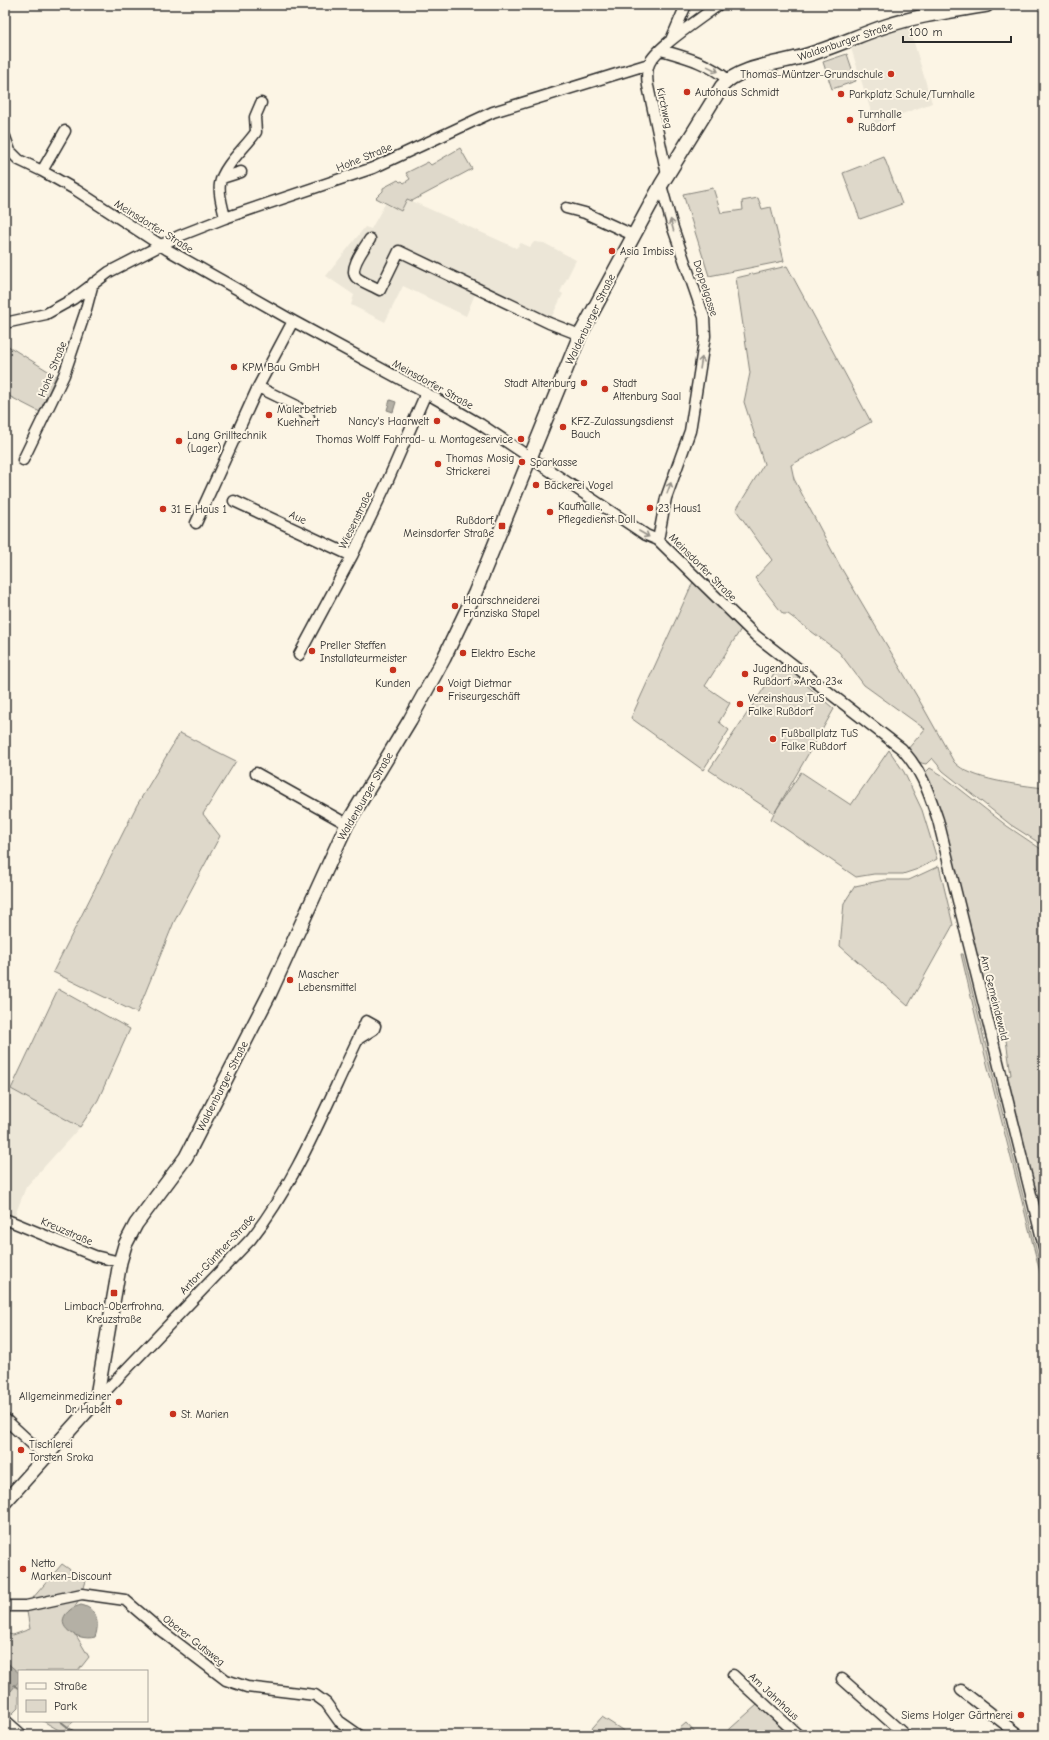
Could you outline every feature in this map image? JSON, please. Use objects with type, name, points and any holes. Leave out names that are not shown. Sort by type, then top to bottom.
[{"type":"main road","name":"Waldenburger Straße","points":[[96,1401],[120,1262],[125,1245],[136,1224],[186,1157],[270,993],[347,824],[410,720],[444,658],[475,593],[580,335],[632,235],[722,86],[728,80],[742,72],[804,56],[887,25],[923,15],[988,5]]},
{"type":"main road","points":[[5,1502],[96,1401]]},
{"type":"street","points":[[670,42],[686,5]]},
{"type":"street","points":[[648,64],[670,42],[718,5]]},
{"type":"street","points":[[661,50],[696,61],[719,72],[728,80]]},
{"type":"street","name":"Kirchweg","points":[[648,64],[648,86],[664,180]]},
{"type":"street","name":"Hohe Straße","points":[[5,323],[46,314],[72,299],[109,272],[179,236],[225,218],[373,168],[493,112],[648,64]]},
{"type":"street","points":[[225,218],[220,196],[220,183],[228,166],[256,132],[255,117],[261,103]]},
{"type":"street","points":[[42,170],[65,131]]},
{"type":"street","points":[[5,137],[7,152]]},
{"type":"street","name":"Meinsdorfer Straße","points":[[7,152],[19,160],[42,170],[76,190],[161,245],[293,321],[480,424],[646,535],[658,540],[756,636],[885,734],[912,760]]},
{"type":"street","points":[[222,178],[241,172]]},
{"type":"street","name":"Doppelgasse","points":[[658,540],[666,498],[690,431],[706,336],[704,317],[673,228],[664,180]]},
{"type":"street","points":[[566,208],[585,213],[632,235]]},
{"type":"street","points":[[370,239],[354,266],[353,272],[356,277],[380,290],[399,251],[549,323],[580,335]]},
{"type":"street","name":"Hohe Straße","points":[[23,460],[64,375],[85,313],[93,283]]},
{"type":"street","points":[[196,523],[258,387],[293,321]]},
{"type":"street","points":[[258,387],[295,405],[309,417]]},
{"type":"street","name":"Wiesenstraße","points":[[299,655],[352,556],[426,393]]},
{"type":"street","name":"Aue","points":[[234,501],[352,556]]},
{"type":"street","name":"Am Gemeindewald","points":[[912,760],[925,782],[940,827],[1044,1247]]},
{"type":"street","points":[[256,773],[347,824]]},
{"type":"street","name":"Anton-Günther-Straße","points":[[96,1401],[250,1239],[266,1220],[294,1173],[358,1039]]},
{"type":"street","name":"Kreuzstraße","points":[[5,1219],[96,1256],[120,1262]]},
{"type":"street","points":[[5,1419],[46,1456]]},
{"type":"street","name":"Oberer Gutsweg","points":[[5,1606],[26,1606],[82,1594],[125,1600],[159,1629],[226,1680],[247,1687],[315,1695],[326,1703],[340,1721],[359,1735]]},
{"type":"street","name":"Am Jahnhaus","points":[[733,1675],[798,1735]]},
{"type":"street","points":[[842,1679],[905,1735]]},
{"type":"street","points":[[961,1690],[1019,1735]]},
{"type":"street","points":[[5,1720],[22,1735]]},
{"type":"shaded area","name":"Thomas-Müntzer-Grundschule","points":[[909,26],[932,103],[875,124],[850,45]]},
{"type":"shaded area","points":[[407,199],[516,248],[521,243],[530,247],[534,242],[544,243],[576,260],[560,292],[563,294],[547,326],[475,294],[466,316],[403,286],[385,322],[351,305],[354,295],[326,276],[365,227],[371,229],[385,204],[401,211]]},
{"type":"shaded area","points":[[390,400],[396,402],[393,412],[387,410]]},
{"type":"shaded area","points":[[11,1089],[80,1127],[26,1187],[5,1241],[5,1094]]},
{"type":"shaded area","points":[[81,1605],[91,1609],[96,1617],[97,1627],[95,1637],[89,1638],[75,1635],[65,1627],[63,1622],[65,1616],[71,1609]]},
{"type":"shaded area","points":[[5,1661],[18,1672],[18,1682],[11,1691],[5,1692]]},
{"type":"green space","points":[[847,54],[856,81],[832,89],[823,62]]},
{"type":"green space","points":[[460,148],[472,169],[412,201],[407,199],[401,211],[376,198],[383,191],[383,188],[398,180],[404,183],[410,179],[406,173],[428,162],[431,165]]},
{"type":"green space","points":[[884,157],[902,204],[860,219],[843,173]]},
{"type":"green space","points":[[713,188],[721,213],[743,210],[742,201],[758,198],[762,209],[771,207],[784,261],[709,276],[683,194]]},
{"type":"green space","points":[[787,266],[871,422],[791,465],[794,479],[840,566],[954,762],[961,768],[971,773],[996,781],[1044,788],[1044,846],[1011,825],[943,771],[932,758],[926,764],[915,759],[907,750],[925,729],[864,685],[839,652],[788,614],[783,614],[755,578],[772,560],[736,510],[764,464],[744,402],[750,373],[736,278]]},
{"type":"green space","points":[[5,344],[56,376],[40,412],[5,394]]},
{"type":"green space","points":[[693,582],[741,629],[705,686],[730,703],[719,722],[729,730],[703,770],[631,718]]},
{"type":"green space","points":[[781,663],[834,709],[775,812],[801,772],[851,805],[889,750],[904,772],[922,810],[937,859],[918,869],[903,874],[874,874],[856,877],[771,819],[774,813],[709,770]]},
{"type":"green space","points":[[180,733],[236,761],[203,814],[220,836],[174,922],[137,1013],[53,972],[137,805]]},
{"type":"green space","points":[[930,768],[942,775],[1007,826],[1044,851],[1044,1225],[1006,1076],[1011,1075],[1005,1033],[998,1003],[990,1004],[953,863],[925,775]]},
{"type":"green space","points":[[939,866],[953,925],[908,1006],[840,946],[844,903],[855,886],[884,880],[909,880]]},
{"type":"green space","points":[[961,954],[963,954],[1044,1281],[1044,1288],[983,1048]]},
{"type":"green space","points":[[966,954],[969,955],[975,976],[1044,1257],[1044,1270]]},
{"type":"green space","points":[[58,989],[130,1029],[98,1100],[80,1127],[11,1089]]},
{"type":"green space","points":[[62,1564],[86,1581],[82,1594],[67,1620],[89,1657],[79,1670],[18,1670],[18,1708],[9,1717],[5,1713],[5,1633],[13,1635],[30,1629],[26,1606]]},
{"type":"green space","points":[[757,1705],[782,1728],[774,1735],[723,1735]]},
{"type":"green space","points":[[602,1717],[630,1735],[586,1735]]},
{"type":"green space","points":[[45,1722],[73,1722],[62,1732]]},
{"type":"green space","points":[[686,1723],[697,1735],[672,1735]]},
{"type":"waterway","points":[[14,1685],[18,1688]]},
{"type":"waterway","points":[[61,1722],[78,1735]]},
{"type":"place","name":"Thomas-Müntzer-Grundschule","points":[[891,74]]},
{"type":"place","name":"Autohaus Schmidt","points":[[687,92]]},
{"type":"place","name":"Parkplatz Schule/Turnhalle","points":[[841,94]]},
{"type":"place","name":"Turnhalle Rußdorf","points":[[850,120]]},
{"type":"place","name":"Asia Imbiss","points":[[612,251]]},
{"type":"place","name":"KPM Bau GmbH","points":[[234,367]]},
{"type":"place","name":"Stadt Altenburg","points":[[584,383]]},
{"type":"place","name":"Stadt Altenburg Saal","points":[[605,389]]},
{"type":"place","name":"Malerbetrieb Kuehnert","points":[[269,415]]},
{"type":"place","name":"Nancy's Haarwelt","points":[[437,421]]},
{"type":"place","name":"KFZ-Zulassungsdienst Bauch","points":[[563,427]]},
{"type":"place","name":"Thomas Wolff Fahrrad- u. Montageservice","points":[[521,439]]},
{"type":"place","name":"Lang Grilltechnik (Lager)","points":[[179,441]]},
{"type":"place","name":"Sparkasse","points":[[522,462]]},
{"type":"place","name":"Thomas Mosig Strickerei","points":[[438,464]]},
{"type":"place","name":"Bäckerei Vogel","points":[[536,485]]},
{"type":"place","name":"23 Haus1","points":[[650,508]]},
{"type":"place","name":"31 E Haus 1","points":[[163,509]]},
{"type":"place","name":"Kaufhalle, Pflegedienst Doll","points":[[550,512]]},
{"type":"place","name":"Rußdorf, Meinsdorfer Straße","points":[[502,526]]},
{"type":"place","name":"Haarschneiderei Franziska Stapel","points":[[455,606]]},
{"type":"place","name":"Preller Steffen Installateurmeister","points":[[312,651]]},
{"type":"place","name":"Elektro Esche","points":[[463,653]]},
{"type":"place","name":"Kunden","points":[[393,670]]},
{"type":"place","name":"Jugendhaus Rußdorf »Area 23«","points":[[745,674]]},
{"type":"place","name":"Voigt Dietmar Friseurgeschäft","points":[[440,689]]},
{"type":"place","name":"Vereinshaus TuS Falke Rußdorf","points":[[740,704]]},
{"type":"place","name":"Fußballplatz TuS Falke Rußdorf","points":[[773,739]]},
{"type":"place","name":"Mascher Lebensmittel","points":[[290,980]]},
{"type":"place","name":"Limbach-Oberfrohna, Kreuzstraße","points":[[114,1293]]},
{"type":"place","name":"Allgemeinmediziner Dr. Habelt","points":[[119,1402]]},
{"type":"place","name":"St. Marien","points":[[173,1414]]},
{"type":"place","name":"Tischlerei Torsten Sroka","points":[[21,1450]]},
{"type":"place","name":"Netto Marken-Discount","points":[[23,1569]]},
{"type":"place","name":"Siems Holger Gärtnerei","points":[[1021,1715]]}]
